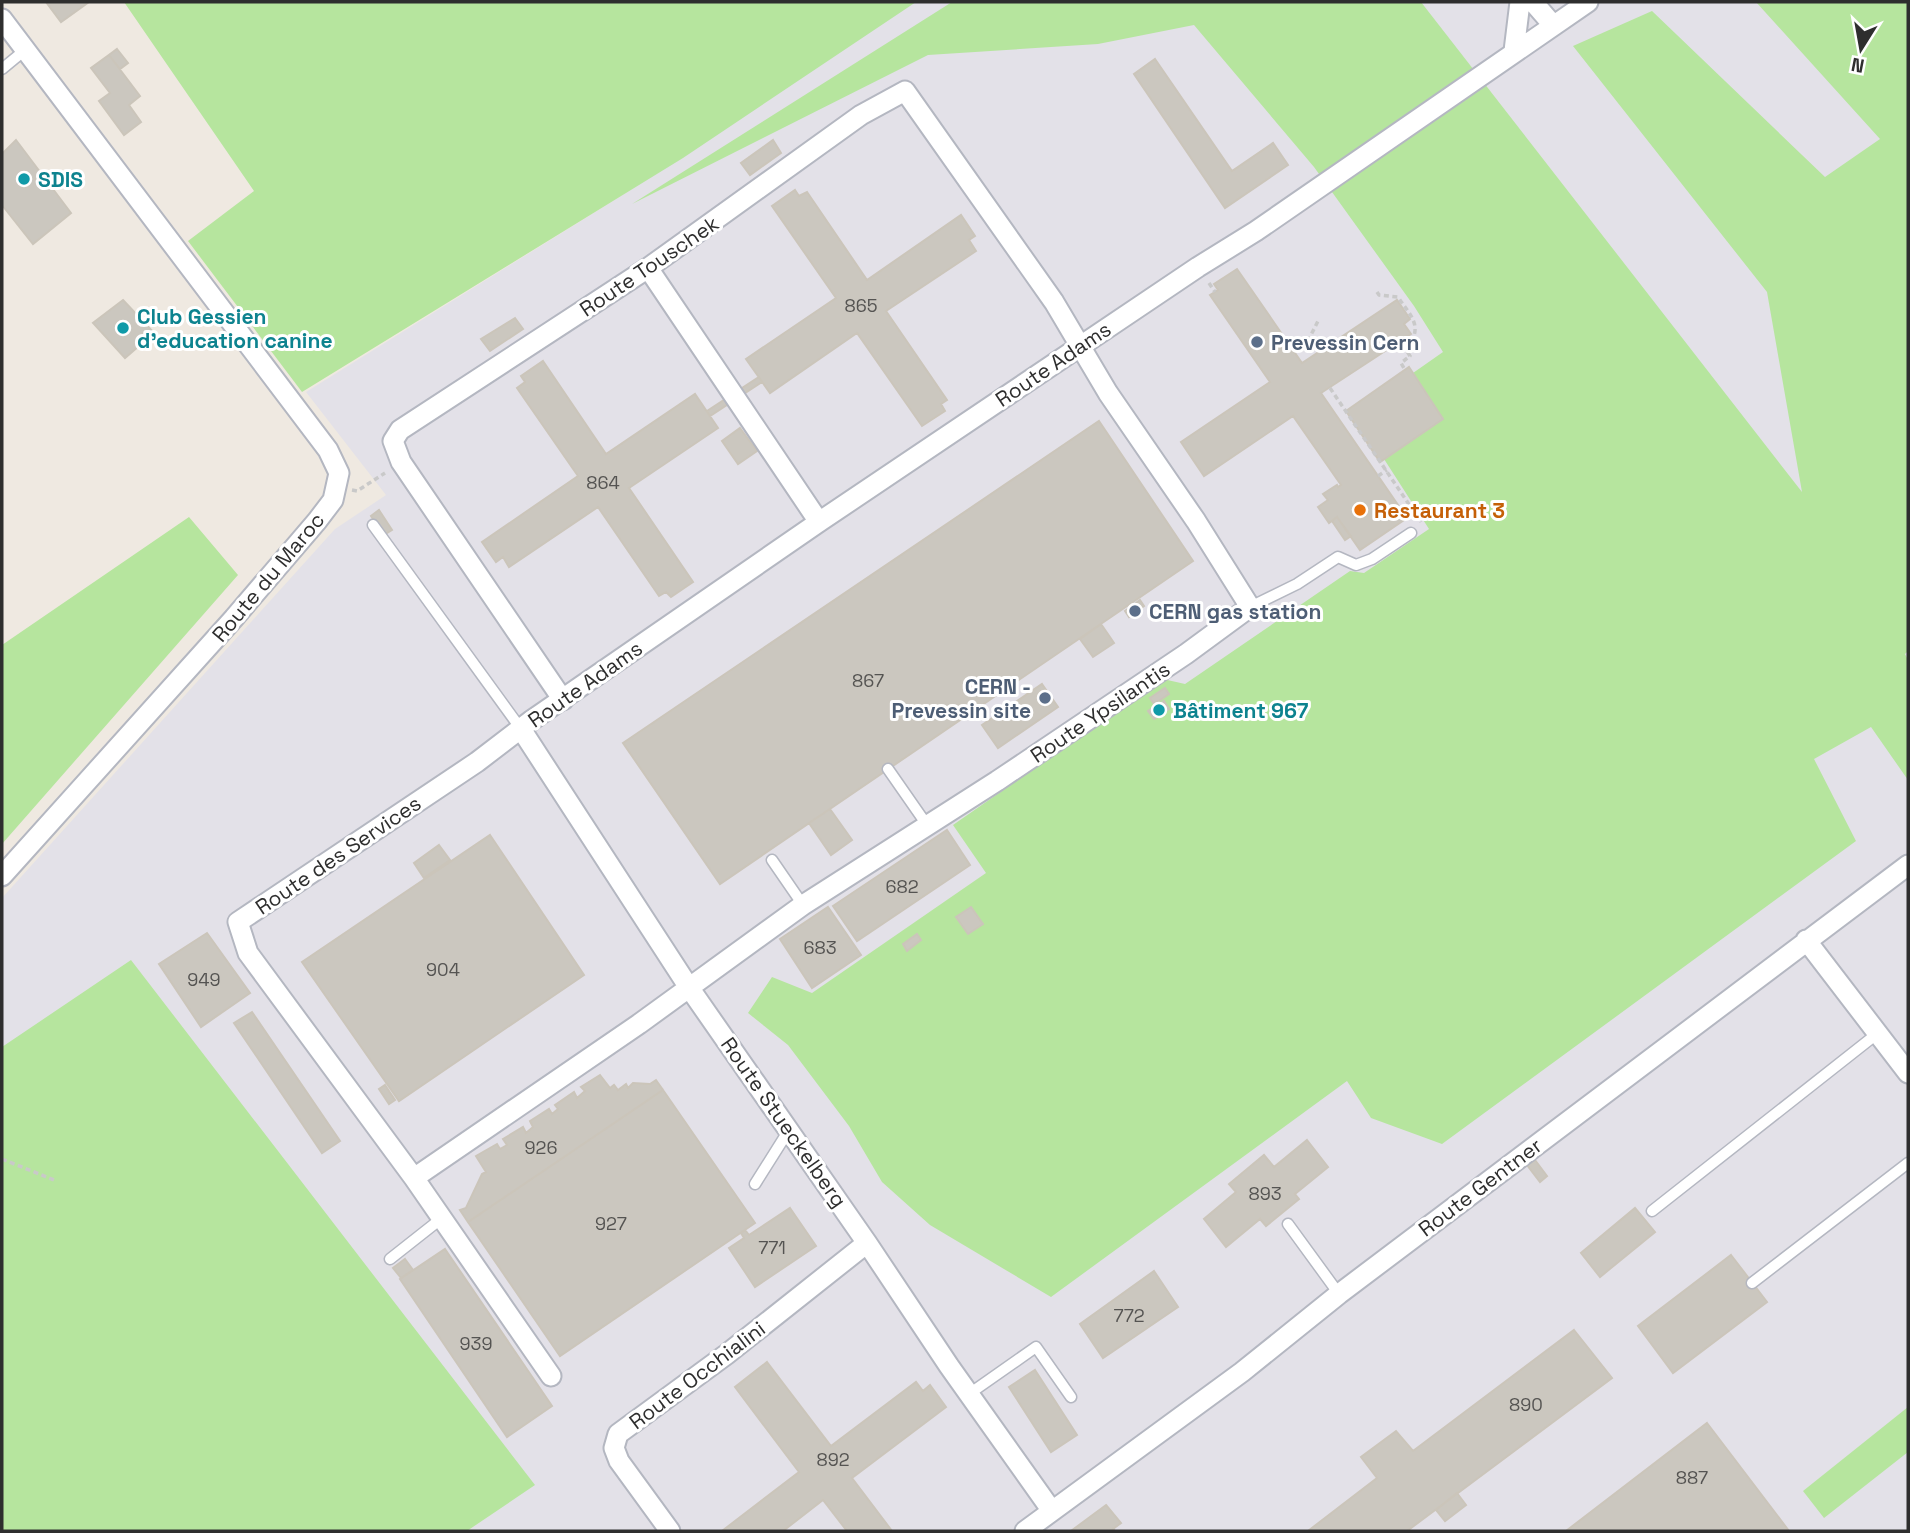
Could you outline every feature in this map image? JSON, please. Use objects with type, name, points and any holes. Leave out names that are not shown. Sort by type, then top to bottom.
[{"type":"street","points":[[1514,51],[1520,2]]},
{"type":"street","points":[[1533,2],[1553,25]]},
{"type":"street","name":"Route Adams","points":[[521,729],[819,522],[1448,100],[1514,51],[1588,2]]},
{"type":"street","points":[[2,19],[328,450],[340,473],[338,487]]},
{"type":"street","name":"Route Touschek","points":[[401,462],[393,441],[400,430],[648,268],[861,116],[905,91],[1082,346]]},
{"type":"street","points":[[648,268],[819,522]]},
{"type":"street","points":[[1082,346],[1108,393],[1196,521],[1250,607]]},
{"type":"street","points":[[401,462],[563,700]]},
{"type":"street","name":"Route du Maroc","points":[[2,876],[251,599],[317,521],[333,500],[338,487]]},
{"type":"street","name":"Route Ypsilantis","points":[[688,986],[803,905],[1174,662],[1250,607]]},
{"type":"street","name":"Route Stueckelberg","points":[[521,729],[688,986],[867,1243],[968,1394],[1052,1511]]},
{"type":"street","name":"Route des Services","points":[[521,729],[477,762],[238,922],[248,953],[414,1178],[551,1376]]},
{"type":"street","name":"Route Gentner","points":[[1025,1531],[1242,1372],[1339,1294],[1908,865]]},
{"type":"street","points":[[1806,940],[1908,1073]]},
{"type":"street","points":[[414,1178],[639,1024],[688,986]]},
{"type":"street","name":"Route Occhialini","points":[[670,1531],[619,1461],[614,1448],[618,1434],[727,1354],[867,1243]]},
{"type":"lane","points":[[2,69],[25,50]]},
{"type":"lane","points":[[373,525],[521,729]]},
{"type":"lane","points":[[1250,607],[1297,583],[1338,557],[1356,565],[1372,559],[1411,533]]},
{"type":"lane","points":[[888,769],[927,825]]},
{"type":"lane","points":[[772,860],[803,905]]},
{"type":"lane","points":[[1653,1211],[1878,1033]]},
{"type":"lane","points":[[755,1184],[789,1130]]},
{"type":"lane","points":[[1752,1283],[1908,1163]]},
{"type":"lane","points":[[390,1259],[442,1218]]},
{"type":"lane","points":[[1288,1224],[1339,1294]]},
{"type":"lane","points":[[968,1394],[1036,1347],[1071,1396]]},
{"type":"path","points":[[1377,292],[1379,295],[1398,297],[1416,325],[1416,334],[1406,350],[1410,356],[1401,363],[1405,370]]},
{"type":"path","points":[[1293,351],[1308,341],[1318,321]]},
{"type":"path","points":[[1329,388],[1424,527],[1412,535],[1411,533]]},
{"type":"path","points":[[338,487],[357,491],[401,462]]},
{"type":"path","points":[[1378,476],[1387,470]]},
{"type":"path","points":[[2,1159],[54,1180]]},
{"type":"shaded area","name":"CERN - Prevessin site","points":[[914,2],[1908,2],[1908,1531],[467,1531],[534,1485],[2,1047],[2,898],[335,529],[386,495],[306,392],[621,196]]},
{"type":"green space","points":[[124,2],[916,2],[683,158],[302,392],[188,241],[254,191]]},
{"type":"green space","points":[[952,2],[1421,2],[1802,492],[1767,292],[1573,46],[1652,11],[1825,177],[1880,139],[1756,2],[1908,2],[1908,651],[1905,654],[1908,660],[1908,780],[1871,727],[1814,759],[1856,841],[1442,1144],[1371,1118],[1347,1081],[1051,1297],[930,1225],[882,1182],[849,1126],[788,1045],[748,1013],[772,977],[812,993],[986,873],[953,825],[1163,679],[1185,684],[1350,571],[1364,573],[1429,529],[1384,459],[1413,373],[1443,352],[1414,306],[1314,167],[1194,25],[1098,44],[928,55],[632,204]]},
{"type":"green space","points":[[189,517],[238,575],[2,844],[2,645]]},
{"type":"green space","points":[[131,960],[535,1485],[467,1531],[2,1531],[2,1047]]},
{"type":"green space","points":[[1908,1407],[1908,1452],[1824,1518],[1803,1491]]},
{"type":"building","points":[[46,2],[89,2],[61,22]]},
{"type":"building","points":[[117,49],[128,63],[120,69],[109,55]]},
{"type":"building","points":[[109,55],[140,96],[129,105],[141,122],[124,135],[99,101],[110,93],[91,68]]},
{"type":"building","points":[[1155,59],[1232,171],[1273,143],[1288,165],[1225,208],[1134,74]]},
{"type":"building","name":"SDIS","points":[[16,140],[71,213],[33,244],[2,205],[2,154]]},
{"type":"building","points":[[773,140],[781,153],[750,175],[741,163]]},
{"type":"building","points":[[795,190],[799,196],[807,192],[867,280],[961,215],[975,236],[969,240],[976,251],[886,311],[947,400],[941,404],[945,411],[922,426],[857,333],[770,393],[746,359],[836,298],[772,206]]},
{"type":"building","points":[[1237,269],[1302,363],[1397,300],[1410,319],[1404,324],[1411,334],[1321,393],[1407,518],[1360,550],[1337,517],[1329,523],[1318,507],[1328,500],[1323,494],[1341,485],[1293,416],[1204,476],[1181,442],[1270,382],[1210,295],[1218,290],[1214,284]]},
{"type":"building","name":"Club Gessien d'education canine","points":[[123,300],[154,333],[125,358],[93,323]]},
{"type":"building","points":[[515,318],[523,329],[490,351],[481,339]]},
{"type":"building","points":[[543,361],[606,454],[695,394],[718,428],[629,488],[693,582],[671,597],[666,592],[659,596],[598,507],[509,567],[503,557],[496,562],[482,542],[578,476],[517,388],[525,382],[521,376]]},
{"type":"building","points":[[1409,367],[1443,419],[1380,462],[1346,411]]},
{"type":"building","points":[[759,377],[762,382],[710,416],[707,411]]},
{"type":"building","points":[[1099,421],[1193,561],[720,884],[623,743]]},
{"type":"building","points":[[740,428],[757,451],[738,464],[722,441]]},
{"type":"building","points":[[379,510],[392,530],[384,535],[371,516]]},
{"type":"building","points":[[1337,517],[1351,536],[1345,540],[1332,521]]},
{"type":"building","points":[[1140,600],[1144,606],[1129,617],[1125,611]]},
{"type":"building","points":[[1101,624],[1114,643],[1093,657],[1080,639]]},
{"type":"building","points":[[1042,684],[1058,707],[998,748],[982,725]]},
{"type":"building","points":[[1165,688],[1169,694],[1154,704],[1150,698]]},
{"type":"building","name":"Bâtiment 967","points":[[1164,701],[1169,709],[1154,719],[1148,711]]},
{"type":"building","points":[[830,809],[852,840],[831,855],[809,823]]},
{"type":"building","points":[[947,830],[970,865],[857,941],[833,906]]},
{"type":"building","points":[[490,835],[584,975],[399,1101],[302,962]]},
{"type":"building","points":[[439,845],[450,860],[424,878],[414,863]]},
{"type":"building","points":[[828,907],[861,955],[812,988],[780,939]]},
{"type":"building","points":[[971,907],[983,924],[968,934],[956,917]]},
{"type":"building","points":[[207,933],[250,993],[201,1027],[159,964]]},
{"type":"building","points":[[917,934],[921,940],[907,951],[903,944]]},
{"type":"building","points":[[252,1012],[340,1141],[322,1153],[234,1023]]},
{"type":"building","points":[[600,1075],[610,1088],[614,1085],[618,1090],[626,1084],[628,1088],[633,1083],[650,1084],[656,1080],[663,1090],[468,1222],[460,1210],[466,1208],[482,1174],[486,1172],[476,1156],[497,1144],[500,1149],[507,1145],[503,1139],[523,1127],[526,1133],[533,1127],[530,1121],[549,1109],[552,1114],[558,1109],[555,1105],[574,1092],[577,1098],[585,1091],[581,1087]]},
{"type":"building","points":[[385,1085],[395,1100],[389,1104],[379,1089]]},
{"type":"building","points":[[663,1090],[755,1223],[560,1356],[468,1222]]},
{"type":"building","points":[[1307,1140],[1328,1167],[1295,1194],[1299,1199],[1266,1226],[1260,1219],[1226,1247],[1204,1219],[1236,1192],[1229,1184],[1264,1155],[1274,1167]]},
{"type":"building","points":[[1535,1160],[1547,1176],[1540,1182],[1527,1165]]},
{"type":"building","points":[[790,1208],[816,1246],[755,1287],[729,1248],[744,1238],[741,1233],[745,1230],[749,1235]]},
{"type":"building","points":[[1635,1208],[1655,1232],[1600,1277],[1581,1253]]},
{"type":"building","points":[[445,1249],[552,1406],[507,1437],[400,1279]]},
{"type":"building","points":[[1731,1255],[1767,1302],[1673,1373],[1638,1326]]},
{"type":"building","points":[[405,1259],[413,1270],[401,1278],[393,1268]]},
{"type":"building","points":[[1154,1271],[1178,1307],[1103,1358],[1080,1324]]},
{"type":"building","points":[[1574,1330],[1612,1378],[1407,1531],[1308,1531],[1377,1478],[1361,1457],[1396,1431],[1413,1451]]},
{"type":"building","points":[[767,1362],[831,1446],[916,1382],[923,1391],[930,1385],[946,1407],[852,1478],[892,1531],[847,1531],[823,1500],[783,1531],[722,1531],[799,1472],[735,1387]]},
{"type":"building","points":[[1035,1370],[1077,1435],[1051,1452],[1009,1387]]},
{"type":"building","points":[[1707,1423],[1789,1531],[1566,1531]]},
{"type":"building","points":[[1457,1493],[1466,1505],[1445,1521],[1436,1510]]},
{"type":"building","points":[[1106,1505],[1121,1523],[1113,1529],[1115,1531],[1071,1531]]},
{"type":"place","name":"SDIS","points":[[24,179]]},
{"type":"place","name":"Club Gessien d'education canine","points":[[123,328]]},
{"type":"place","name":"Prevessin Cern","points":[[1257,342]]},
{"type":"place","name":"Restaurant 3","points":[[1360,510]]},
{"type":"place","name":"CERN gas station","points":[[1135,611]]},
{"type":"place","name":"CERN - Prevessin site","points":[[1045,698]]},
{"type":"place","name":"Bâtiment 967","points":[[1159,710]]}]
